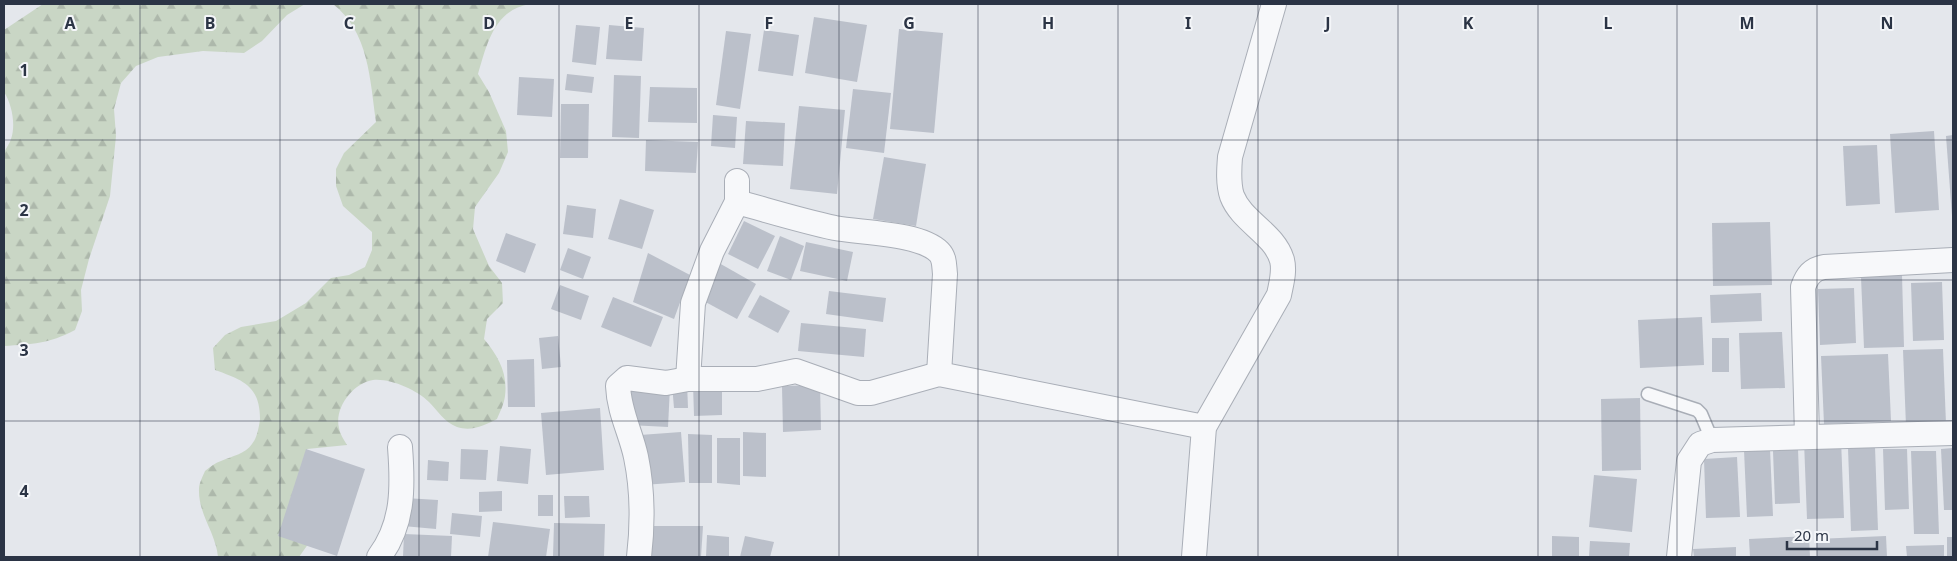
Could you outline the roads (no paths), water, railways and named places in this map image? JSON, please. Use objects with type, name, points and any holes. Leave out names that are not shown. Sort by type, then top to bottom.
[{"type":"street","points":[[1194,557],[1204,427],[1279,295],[1283,276],[1282,261],[1274,245],[1241,212],[1232,196],[1229,180],[1230,157],[1274,4]]},
{"type":"street","points":[[688,379],[694,303],[712,251],[737,192],[836,228],[910,238],[940,253],[944,261],[945,274],[939,374]]},
{"type":"street","points":[[1807,436],[1803,287],[1806,278],[1818,268],[1824,267],[1953,260]]},
{"type":"street","points":[[639,557],[643,520],[640,483],[636,456],[619,405],[618,386],[627,378],[666,383],[688,379],[757,379],[796,371],[858,393],[871,393],[939,374],[1204,427]]},
{"type":"street","points":[[1679,557],[1689,461],[1700,444],[1712,440],[1953,433]]},
{"type":"street","points":[[379,557],[388,546],[394,532],[400,505],[402,481],[400,447]]},
{"type":"lane","points":[[1648,394],[1697,410],[1701,414],[1712,440]]}]
